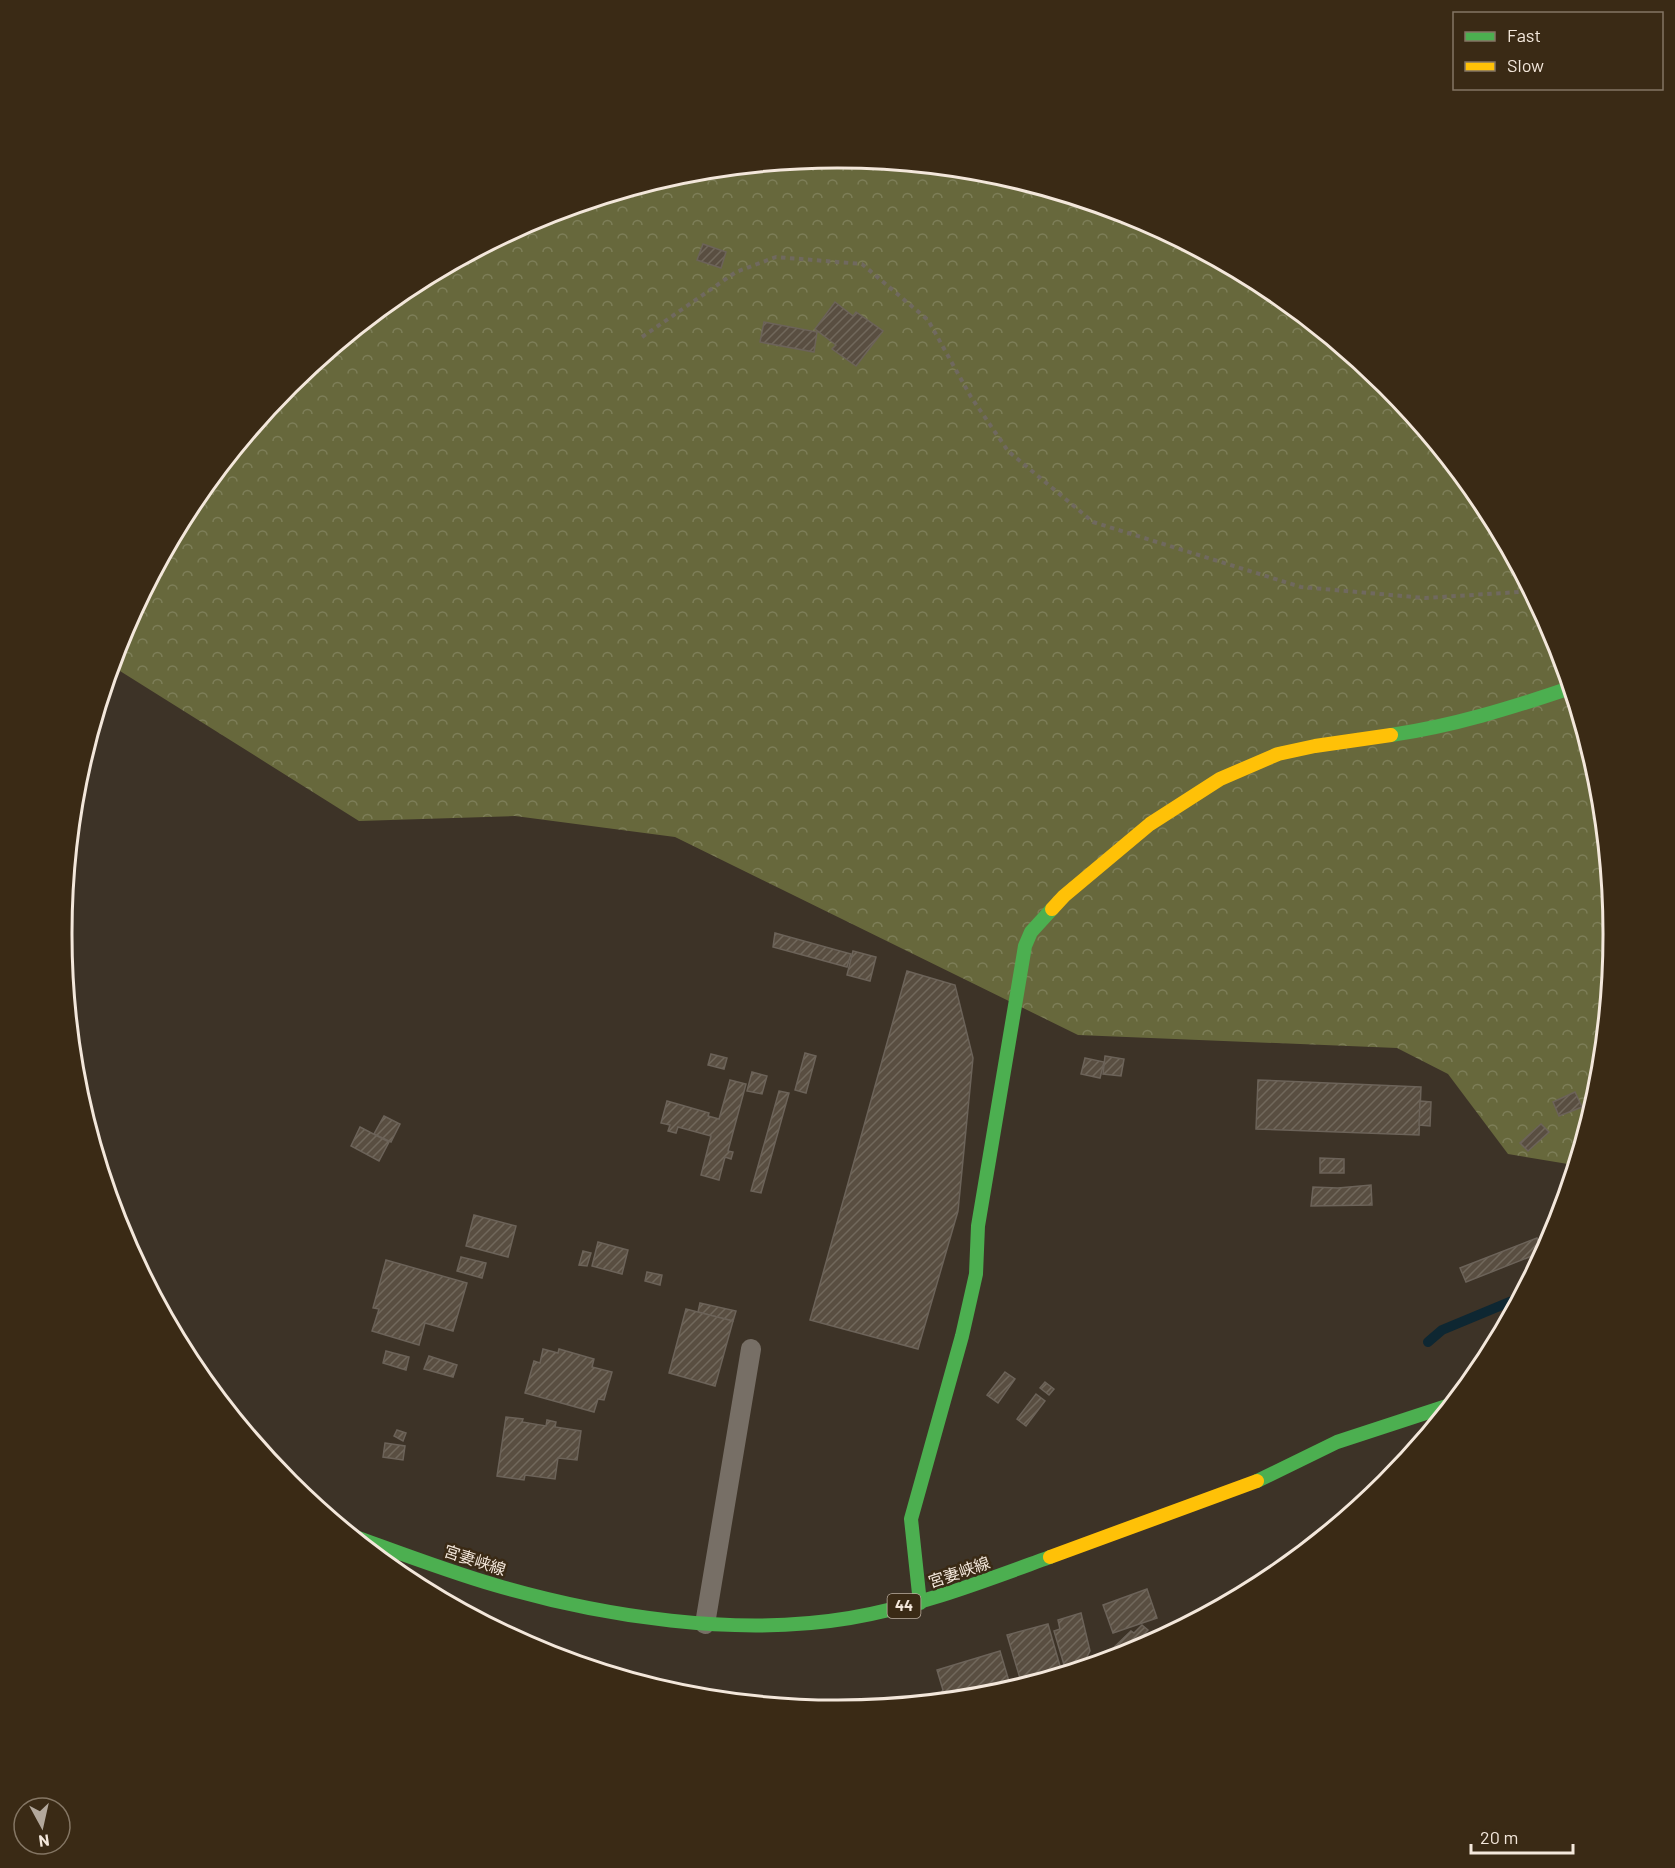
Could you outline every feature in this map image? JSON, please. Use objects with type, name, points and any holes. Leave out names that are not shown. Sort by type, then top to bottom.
[{"type":"street","points":[[920,1603],[911,1519],[962,1336],[976,1274],[978,1226],[1020,973],[1025,946],[1031,932],[1064,896],[1150,824],[1220,779],[1278,754],[1316,746],[1433,729],[1493,714],[1563,690]]},
{"type":"street","name":"宮妻峡線","points":[[375,1544],[474,1579],[606,1611],[705,1624],[754,1626],[809,1623],[872,1614],[920,1603],[964,1589],[1257,1481],[1337,1442],[1430,1418]]},
{"type":"lane","points":[[705,1624],[751,1349]]},
{"type":"path","points":[[642,337],[736,272],[776,256],[862,264],[928,320],[971,397],[1008,451],[1093,522],[1301,587],[1425,598],[1522,591]]},
{"type":"green space","points":[[838,168],[937,175],[987,183],[1036,195],[1084,209],[1176,247],[1220,271],[1304,327],[1342,358],[1413,429],[1445,468],[1500,551],[1545,641],[1562,688],[1577,736],[1596,834],[1603,934],[1601,984],[1596,1034],[1577,1132],[1567,1164],[1508,1154],[1448,1074],[1397,1048],[1078,1035],[675,837],[515,816],[359,821],[119,671],[151,595],[201,509],[262,429],[333,358],[412,298],[499,247],[591,209],[688,183],[787,170]]},
{"type":"building","points":[[703,244],[726,252],[721,268],[697,260]]},
{"type":"building","points":[[835,302],[853,316],[856,312],[883,331],[856,366],[832,349],[836,345],[815,329]]},
{"type":"building","points":[[764,322],[817,332],[814,352],[760,342]]},
{"type":"building","points":[[775,933],[851,954],[847,967],[773,947]]},
{"type":"building","points":[[853,951],[876,957],[870,981],[847,975]]},
{"type":"building","points":[[907,971],[955,985],[973,1058],[958,1211],[918,1349],[810,1320]]},
{"type":"building","points":[[805,1053],[816,1056],[806,1093],[795,1090]]},
{"type":"building","points":[[711,1054],[727,1058],[724,1069],[708,1065]]},
{"type":"building","points":[[1105,1056],[1124,1059],[1121,1076],[1103,1074]]},
{"type":"building","points":[[1085,1058],[1104,1062],[1100,1078],[1081,1074]]},
{"type":"building","points":[[752,1072],[767,1076],[762,1094],[747,1091]]},
{"type":"building","points":[[730,1080],[746,1084],[728,1151],[733,1152],[731,1159],[725,1157],[719,1180],[701,1175],[711,1136],[678,1127],[676,1133],[668,1131],[670,1125],[661,1123],[667,1101],[709,1113],[708,1116],[719,1119]]},
{"type":"building","points":[[1258,1080],[1421,1087],[1419,1135],[1256,1129]]},
{"type":"building","points":[[779,1091],[789,1093],[761,1193],[751,1191]]},
{"type":"building","points":[[1575,1092],[1582,1107],[1559,1116],[1553,1102]]},
{"type":"building","points":[[1420,1101],[1431,1102],[1430,1126],[1419,1125]]},
{"type":"building","points":[[384,1116],[400,1124],[391,1142],[374,1134]]},
{"type":"building","points":[[1541,1124],[1549,1132],[1528,1151],[1520,1143]]},
{"type":"building","points":[[360,1127],[389,1142],[379,1161],[351,1146]]},
{"type":"building","points":[[1320,1158],[1344,1159],[1344,1173],[1320,1173]]},
{"type":"building","points":[[1371,1185],[1372,1205],[1311,1206],[1313,1187],[1338,1188]]},
{"type":"building","points":[[474,1215],[516,1226],[508,1257],[466,1246]]},
{"type":"building","points":[[1537,1238],[1538,1242],[1532,1256],[1466,1282],[1460,1268]]},
{"type":"building","points":[[598,1242],[628,1250],[622,1274],[592,1266]]},
{"type":"building","points":[[583,1251],[591,1253],[587,1266],[579,1265]]},
{"type":"building","points":[[461,1257],[486,1263],[482,1278],[457,1271]]},
{"type":"building","points":[[386,1260],[467,1283],[453,1331],[425,1323],[419,1345],[372,1331],[379,1309],[373,1308]]},
{"type":"building","points":[[647,1272],[662,1275],[660,1285],[645,1281]]},
{"type":"building","points":[[700,1303],[736,1311],[733,1321],[698,1312]]},
{"type":"building","points":[[686,1309],[733,1321],[715,1386],[669,1373]]},
{"type":"building","points":[[543,1349],[558,1353],[559,1349],[594,1359],[592,1367],[612,1372],[604,1400],[598,1399],[594,1412],[525,1393],[534,1361],[540,1363]]},
{"type":"building","points":[[386,1351],[409,1357],[406,1370],[383,1363]]},
{"type":"building","points":[[429,1356],[457,1365],[453,1377],[424,1369]]},
{"type":"building","points":[[1005,1372],[1015,1379],[998,1403],[987,1395]]},
{"type":"building","points":[[1045,1382],[1054,1389],[1049,1395],[1040,1388]]},
{"type":"building","points":[[1036,1394],[1045,1401],[1026,1426],[1017,1419]]},
{"type":"building","points":[[506,1417],[546,1426],[547,1420],[556,1422],[555,1427],[581,1431],[577,1460],[558,1458],[555,1479],[525,1475],[524,1480],[497,1476]]},
{"type":"building","points":[[397,1430],[406,1433],[403,1441],[394,1436]]},
{"type":"building","points":[[385,1443],[405,1446],[403,1460],[383,1457]]},
{"type":"building","points":[[1147,1589],[1157,1618],[1113,1633],[1103,1605]]},
{"type":"building","points":[[1081,1613],[1090,1651],[1086,1658],[1064,1665],[1054,1631],[1060,1629],[1058,1620]]},
{"type":"building","points":[[1048,1624],[1060,1666],[1020,1677],[1007,1635]]},
{"type":"building","points":[[1142,1625],[1148,1630],[1143,1635],[1114,1647],[1131,1631],[1134,1633]]},
{"type":"building","points":[[1000,1651],[1009,1680],[941,1692],[943,1690],[937,1670]]},
{"type":"waterway","points":[[1428,1342],[1442,1330],[1508,1303]]},
{"type":"traffic: fast","points":[[1391,735],[1482,716],[1563,690]]},
{"type":"traffic: fast","points":[[920,1603],[911,1519],[962,1336],[976,1274],[978,1226],[1025,946],[1031,932],[1052,909]]},
{"type":"traffic: fast","points":[[1257,1481],[1337,1442],[1438,1409]]},
{"type":"traffic: fast","points":[[375,1544],[495,1585],[581,1606],[671,1621],[762,1625],[850,1618],[902,1607],[1050,1557]]},
{"type":"traffic: slow","points":[[1052,909],[1064,896],[1150,824],[1220,779],[1278,754],[1391,735]]},
{"type":"traffic: slow","points":[[1050,1557],[1257,1481]]}]
